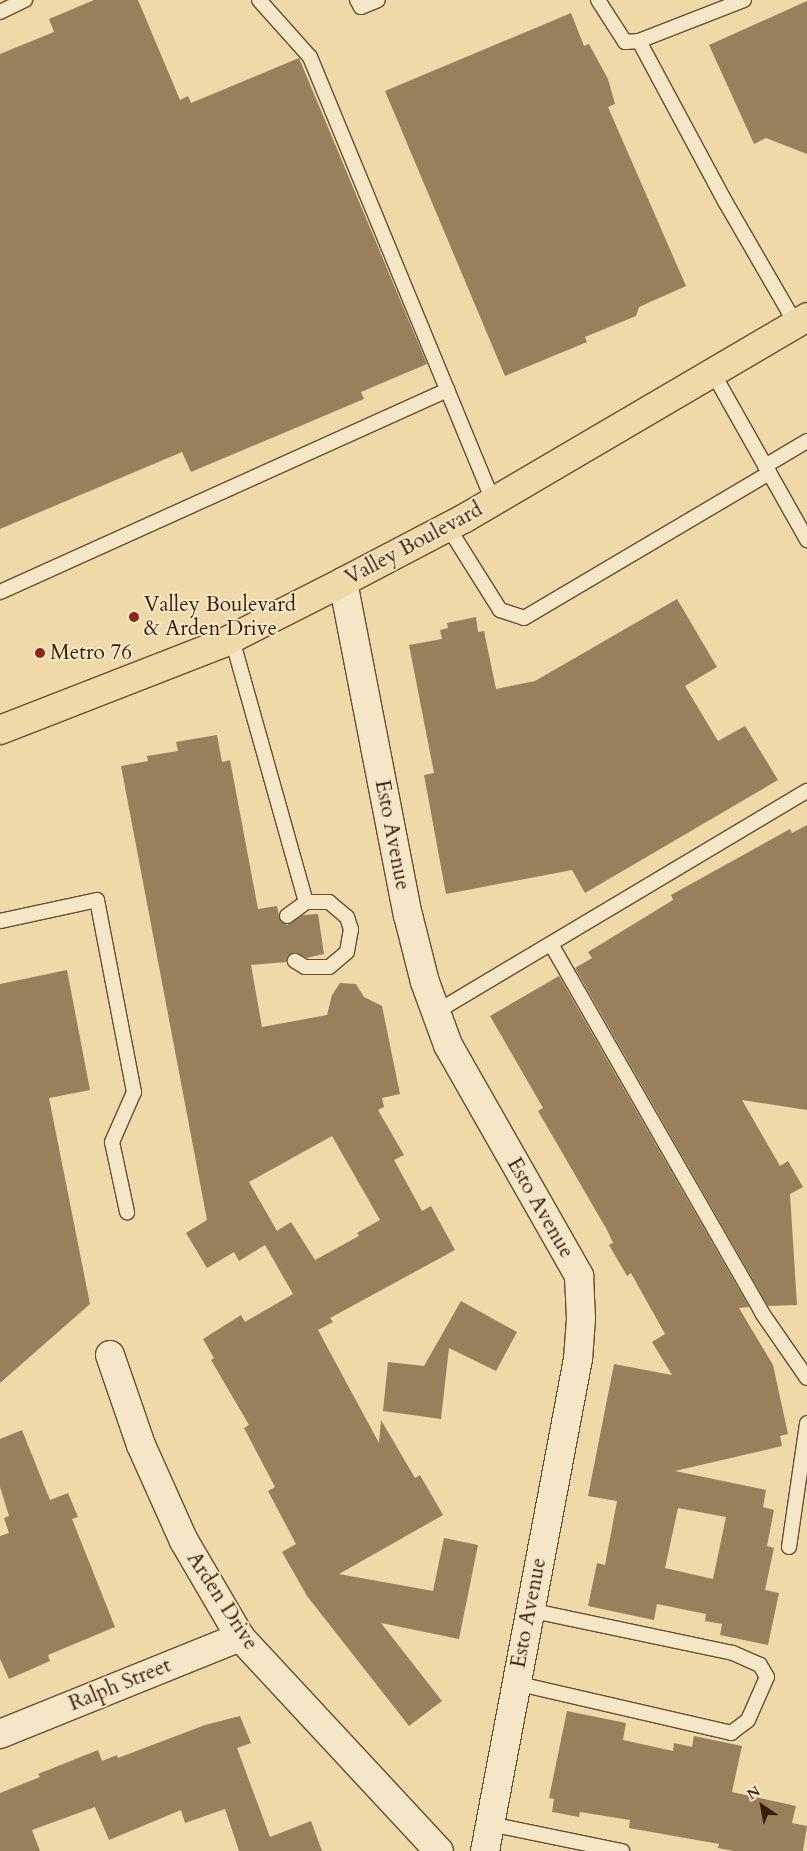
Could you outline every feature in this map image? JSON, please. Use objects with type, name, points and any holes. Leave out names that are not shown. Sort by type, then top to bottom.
[{"type":"main road","name":"Valley Boulevard","points":[[0,730],[232,639],[344,582],[493,502],[802,320]]},
{"type":"street","name":"Esto Avenue","points":[[344,582],[408,915],[436,1012],[448,1045],[578,1276],[582,1319],[578,1359],[484,1851]]},
{"type":"street","name":"Arden Drive","points":[[110,1356],[141,1446],[184,1541],[240,1637],[439,1851]]},
{"type":"street","name":"Ralph Street","points":[[0,1734],[240,1637]]},
{"type":"lane","points":[[0,12],[25,0]]},
{"type":"lane","points":[[259,0],[310,57],[493,502]]},
{"type":"lane","points":[[357,0],[361,7],[378,0]]},
{"type":"lane","points":[[598,0],[625,42],[639,41],[744,0]]},
{"type":"lane","points":[[639,41],[726,203],[802,320]]},
{"type":"lane","points":[[713,373],[805,534]]},
{"type":"lane","points":[[0,592],[447,390]]},
{"type":"lane","points":[[448,527],[500,610],[524,618],[767,469],[807,441]]},
{"type":"lane","points":[[232,639],[306,902]]},
{"type":"lane","points":[[436,1012],[807,791]]},
{"type":"lane","points":[[0,921],[97,900],[134,1092],[112,1142],[127,1212]]},
{"type":"lane","points":[[287,916],[306,902],[324,901],[340,908],[348,917],[351,941],[347,952],[329,968],[305,967],[295,961]]},
{"type":"lane","points":[[551,944],[762,1313],[807,1378]]},
{"type":"lane","points":[[789,1547],[807,1423]]},
{"type":"lane","points":[[515,1683],[732,1733],[748,1720],[767,1677],[760,1665],[733,1653],[530,1610]]},
{"type":"lane","points":[[490,1824],[622,1851]]},
{"type":"building","points":[[94,0],[138,0],[180,100],[188,96],[191,103],[299,58],[427,364],[361,392],[364,399],[191,472],[182,452],[0,529],[0,54],[54,32],[49,19]]},
{"type":"building","points":[[807,1],[807,154],[766,138],[754,144],[709,45]]},
{"type":"building","points":[[571,13],[584,46],[589,44],[608,79],[615,104],[608,107],[686,286],[639,307],[636,316],[585,337],[587,342],[505,376],[385,91]]},
{"type":"building","points":[[677,599],[717,667],[685,686],[718,741],[745,726],[778,780],[585,893],[572,870],[446,894],[424,775],[434,773],[409,645],[442,639],[440,630],[448,628],[447,623],[476,617],[478,632],[484,631],[496,689],[535,681]]},
{"type":"building","points":[[217,735],[222,762],[230,760],[258,909],[277,906],[280,921],[287,925],[303,915],[318,914],[324,954],[307,958],[295,952],[288,956],[286,962],[251,965],[262,1027],[327,1015],[332,995],[340,983],[356,984],[364,997],[382,1006],[400,1094],[382,1098],[384,1107],[378,1110],[404,1155],[394,1160],[422,1211],[431,1206],[455,1250],[330,1318],[333,1322],[318,1330],[379,1443],[381,1420],[415,1478],[420,1475],[443,1515],[339,1574],[433,1591],[444,1538],[478,1545],[459,1639],[381,1623],[442,1701],[409,1726],[307,1596],[282,1552],[296,1544],[268,1491],[275,1487],[244,1428],[249,1425],[211,1360],[214,1358],[203,1339],[241,1315],[245,1322],[293,1294],[265,1245],[239,1261],[234,1252],[207,1268],[186,1233],[207,1220],[121,766],[148,761],[147,756],[178,751],[176,742]],"holes":[[[332,1136],[380,1220],[357,1233],[359,1236],[315,1260],[291,1222],[277,1231],[249,1182]]]},
{"type":"building","points":[[807,825],[807,1110],[742,1100],[780,1166],[788,1161],[803,1187],[790,1194],[797,1305],[768,1306],[575,968],[592,958],[588,952],[673,900],[671,895],[790,829],[792,833]]},
{"type":"building","points":[[67,970],[90,1090],[49,1098],[90,1304],[0,1383],[0,984]]},
{"type":"building","points":[[559,976],[749,1307],[739,1308],[773,1365],[788,1434],[780,1436],[782,1446],[675,1471],[766,1490],[763,1507],[774,1510],[767,1546],[774,1548],[765,1590],[779,1593],[768,1645],[720,1635],[722,1624],[705,1621],[706,1614],[657,1604],[654,1620],[588,1606],[597,1563],[605,1565],[617,1501],[588,1496],[614,1364],[672,1375],[652,1342],[665,1334],[631,1273],[627,1276],[609,1245],[613,1243],[607,1230],[538,1111],[543,1108],[490,1016]],"holes":[[[678,1508],[726,1517],[713,1579],[665,1568]]]},
{"type":"building","points":[[461,1301],[517,1332],[496,1371],[449,1348],[441,1419],[383,1411],[388,1362],[424,1366]]},
{"type":"building","points":[[22,1430],[50,1500],[68,1493],[78,1517],[72,1519],[115,1627],[48,1655],[50,1661],[9,1679],[0,1659],[0,1536],[9,1533],[4,1518],[9,1516],[0,1487],[0,1439]]},
{"type":"building","points":[[567,1711],[626,1723],[623,1740],[673,1751],[674,1743],[692,1747],[694,1736],[742,1746],[732,1792],[796,1806],[792,1823],[807,1826],[803,1851],[734,1851],[718,1848],[719,1844],[629,1828],[630,1820],[580,1812],[579,1817],[552,1812],[554,1799],[549,1798]]},
{"type":"building","points":[[240,1716],[251,1743],[237,1748],[270,1837],[311,1821],[322,1851],[239,1851],[225,1809],[185,1823],[181,1810],[109,1840],[95,1807],[32,1830],[40,1851],[0,1851],[0,1793],[40,1777],[38,1774],[98,1750],[102,1761],[117,1755],[118,1758],[205,1725]]},
{"type":"place","name":"Valley Boulevard & Arden Drive","points":[[134,617]]},
{"type":"place","name":"Metro 76","points":[[40,653]]}]
